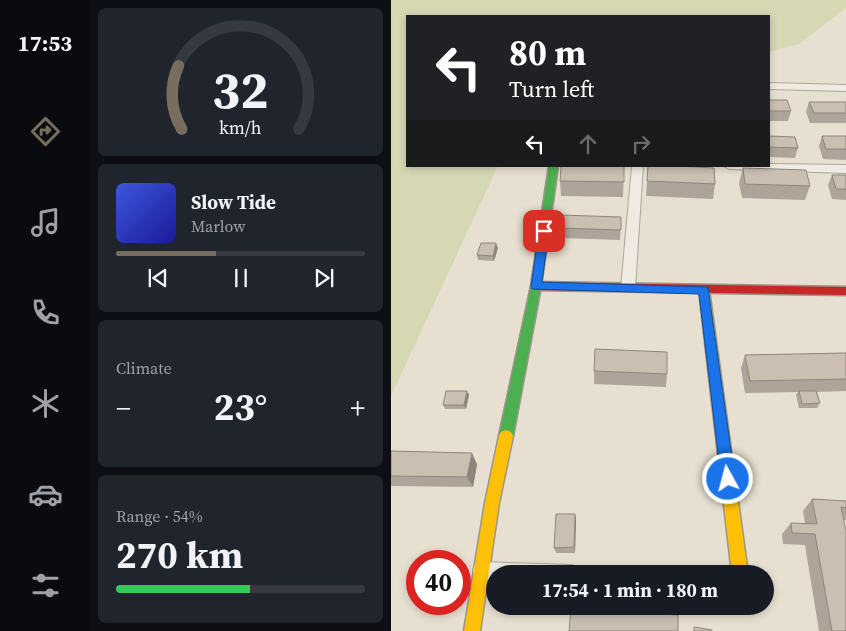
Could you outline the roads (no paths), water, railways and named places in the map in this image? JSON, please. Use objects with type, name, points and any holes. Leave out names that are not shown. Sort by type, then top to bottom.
[{"type":"street","points":[[770,86],[846,88]]},
{"type":"street","points":[[472,631],[493,503],[536,286],[553,167]]},
{"type":"street","points":[[628,288],[638,167]]},
{"type":"street","points":[[768,167],[846,169]]},
{"type":"street","points":[[536,286],[846,291]]},
{"type":"street","points":[[704,290],[739,565]]},
{"type":"street","points":[[481,571],[486,571]]}]
